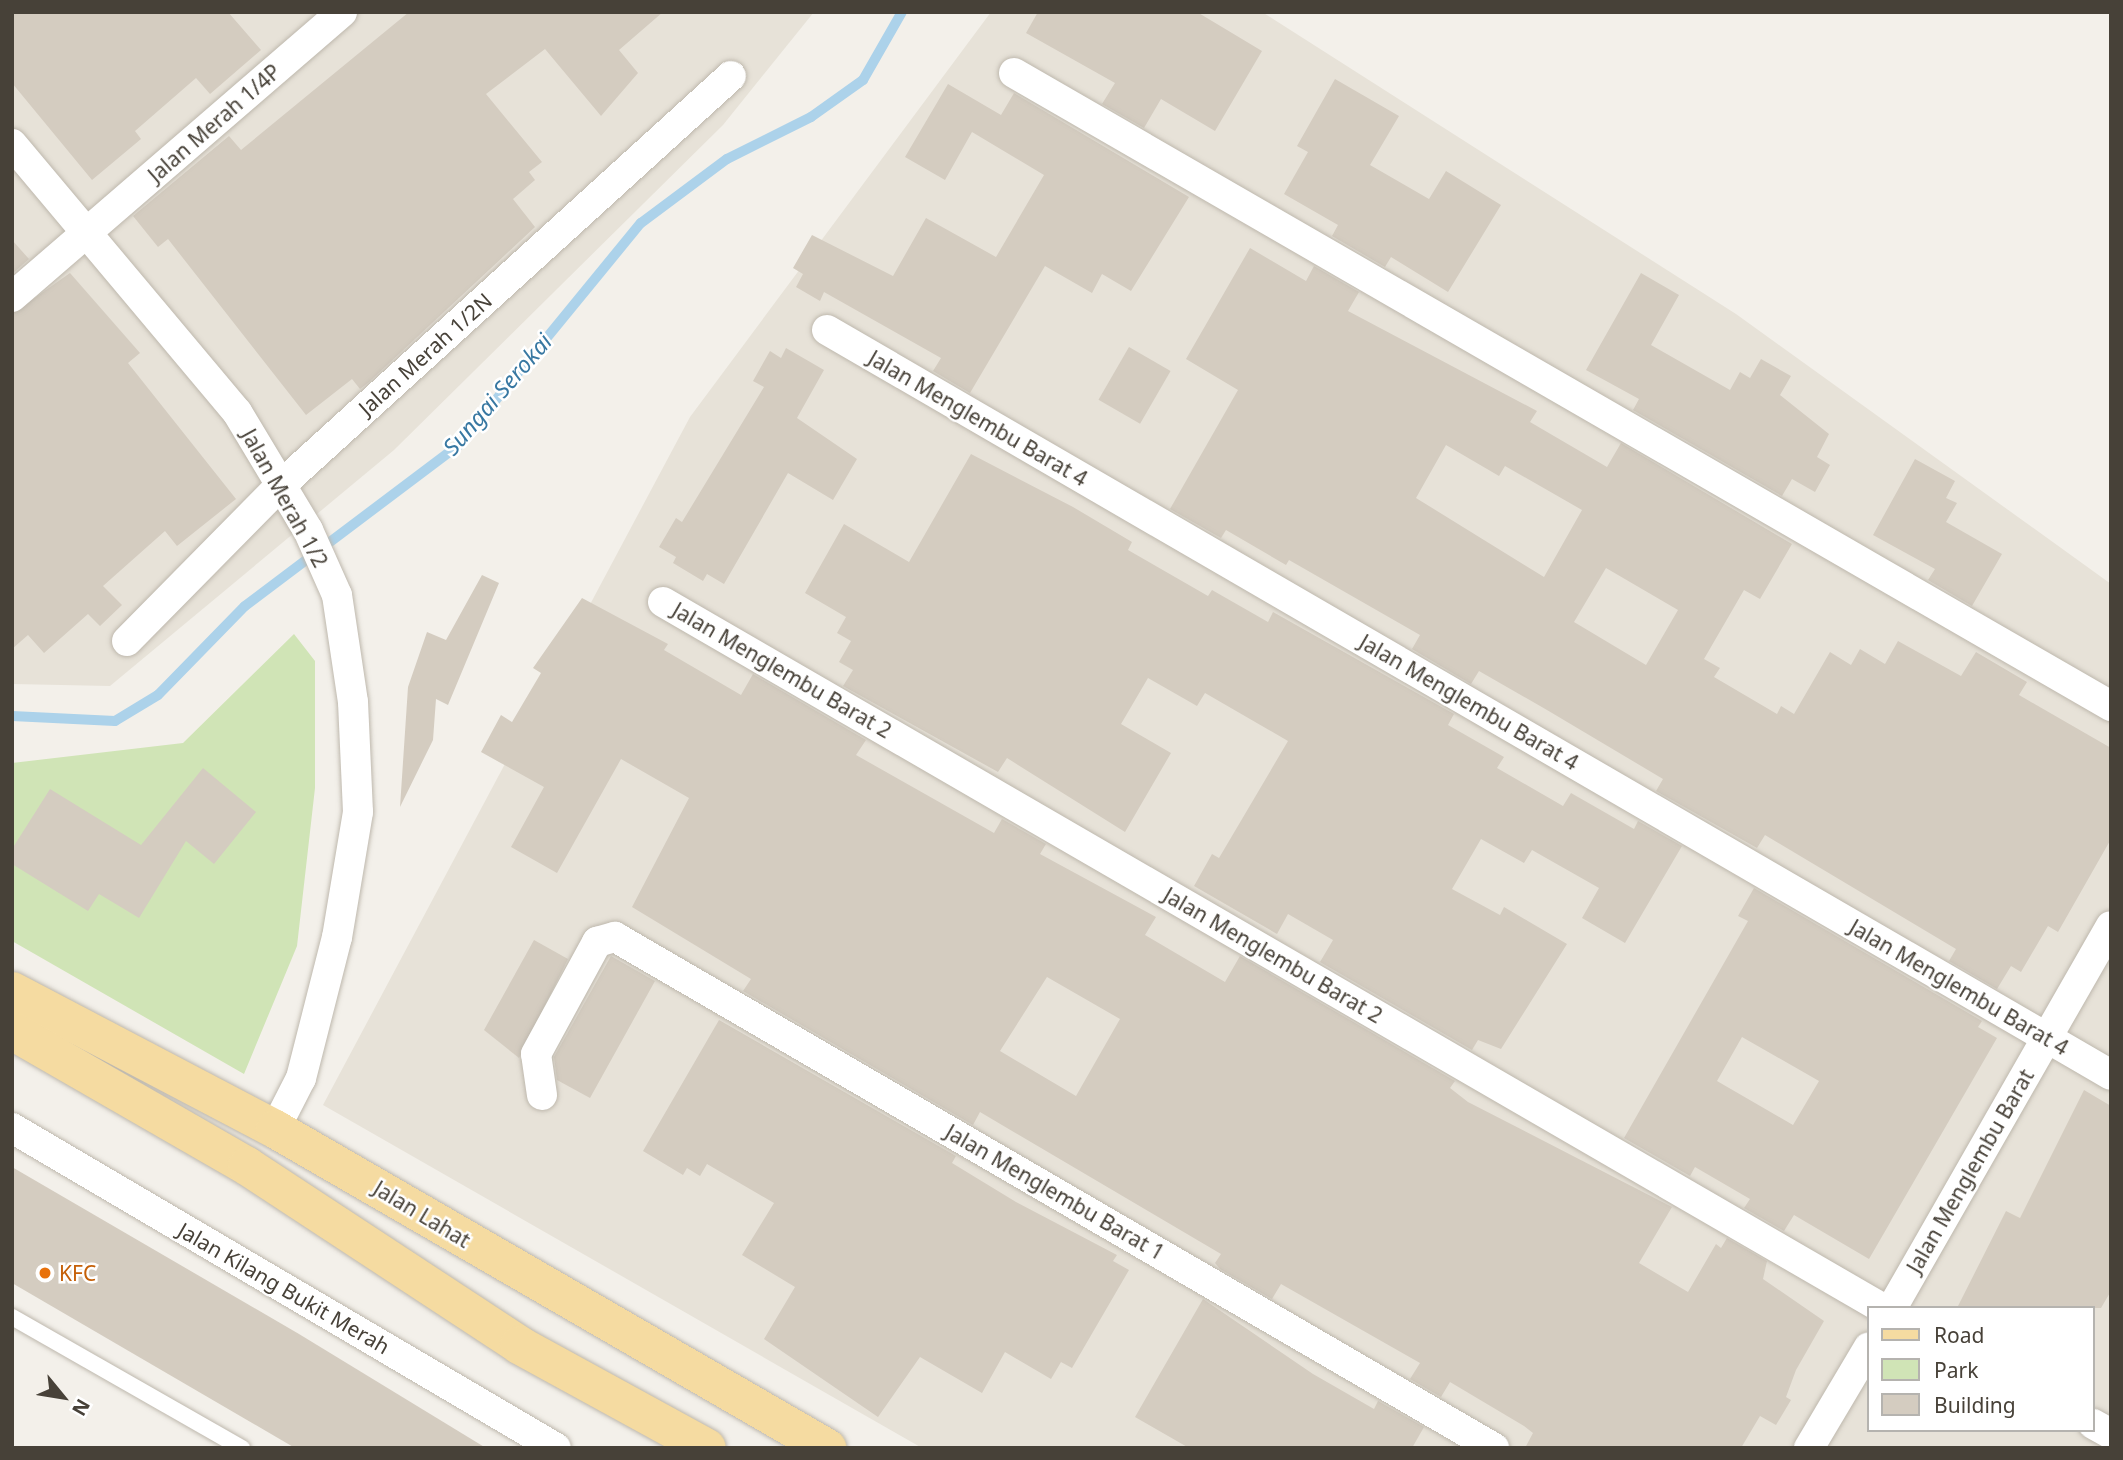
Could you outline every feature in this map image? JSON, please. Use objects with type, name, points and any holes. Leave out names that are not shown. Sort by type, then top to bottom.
[{"type":"main road","name":"Jalan Lahat","points":[[12,991],[275,1129],[537,1284],[827,1448]]},
{"type":"main road","points":[[12,1028],[48,1037],[210,1119],[275,1129],[281,1155],[296,1170],[431,1264],[519,1345]]},
{"type":"main road","points":[[12,1028],[247,1166],[519,1345],[699,1445]]},
{"type":"main road","points":[[537,1284],[634,1368],[774,1448]]},
{"type":"street","name":"Jalan Merah 1/4P","points":[[12,297],[342,12]]},
{"type":"street","points":[[1014,73],[2111,706]]},
{"type":"street","name":"Jalan Merah 1/2N","points":[[127,641],[281,485],[731,76]]},
{"type":"street","name":"Jalan Merah 1/2","points":[[12,145],[237,412],[308,530],[337,595],[354,702],[358,812],[337,937],[302,1078],[275,1129]]},
{"type":"street","name":"Jalan Menglembu Barat 4","points":[[827,330],[2111,1075]]},
{"type":"street","name":"Jalan Menglembu Barat 2","points":[[663,602],[1879,1306]]},
{"type":"street","name":"Jalan Menglembu Barat","points":[[1893,1306],[2111,926]]},
{"type":"street","name":"Jalan Menglembu Barat 1","points":[[542,1095],[536,1054],[597,943],[615,937],[1494,1448]]},
{"type":"street","name":"Jalan Kilang Bukit Merah","points":[[12,1128],[556,1448]]},
{"type":"street","points":[[1809,1448],[1868,1349]]},
{"type":"street","points":[[2095,1425],[2111,1434]]},
{"type":"lane","points":[[12,1317],[242,1448]]},
{"type":"shaded area","points":[[12,12],[814,12],[723,125],[394,450],[110,686],[12,684]]},
{"type":"shaded area","points":[[991,12],[1262,12],[1736,314],[2111,584],[2111,1448],[922,1448],[323,1105],[690,417]]},
{"type":"green space","points":[[294,634],[315,661],[315,788],[297,946],[244,1074],[12,941],[12,763],[183,743]]},
{"type":"building","points":[[12,12],[228,12],[261,50],[210,94],[196,78],[135,131],[141,139],[92,180],[12,83]]},
{"type":"building","points":[[409,12],[663,12],[619,50],[638,73],[601,116],[545,49],[486,94],[542,162],[529,172],[535,180],[513,199],[535,227],[369,382],[360,389],[352,379],[306,415],[168,239],[158,247],[133,216],[229,136],[241,150]]},
{"type":"building","points":[[1038,12],[1197,12],[1262,51],[1215,131],[1161,99],[1144,128],[1102,104],[1115,83],[1026,33]]},
{"type":"building","points":[[1335,79],[1399,116],[1370,165],[1429,199],[1446,171],[1501,205],[1448,292],[1391,257],[1385,267],[1332,236],[1338,225],[1284,194],[1308,152],[1297,146]]},
{"type":"building","points":[[948,84],[1001,115],[1014,93],[1189,197],[1131,291],[1102,274],[1092,293],[1045,266],[970,393],[933,371],[941,358],[824,292],[820,301],[796,287],[803,274],[793,268],[812,235],[893,276],[926,218],[996,257],[1044,175],[972,132],[945,180],[905,157]]},
{"type":"building","points":[[12,240],[29,259],[12,274]]},
{"type":"building","points":[[1250,248],[1306,281],[1314,266],[1359,292],[1348,311],[1537,411],[1530,422],[1607,467],[1621,443],[1792,544],[1760,599],[1744,590],[1704,659],[1720,668],[1714,677],[1777,714],[1781,706],[1794,714],[1830,652],[1851,665],[1860,649],[1885,664],[1898,641],[1961,676],[1976,652],[2027,682],[2019,695],[2111,748],[2111,839],[2058,932],[2048,926],[2021,972],[2011,966],[1997,989],[1949,961],[1956,949],[1765,835],[1757,848],[1656,791],[1663,779],[1547,710],[1479,671],[1471,684],[1412,649],[1420,635],[1289,560],[1286,565],[1226,530],[1221,538],[1170,509],[1238,390],[1186,359]],"holes":[[[1446,445],[1499,476],[1505,466],[1582,510],[1544,577],[1416,498]],[[1606,568],[1678,610],[1646,665],[1574,622]]]},
{"type":"building","points":[[70,273],[140,353],[128,363],[236,499],[177,546],[165,531],[103,586],[122,605],[100,626],[88,614],[44,653],[28,635],[12,649],[12,314]]},
{"type":"building","points":[[1641,273],[1679,295],[1651,345],[1730,390],[1740,372],[1750,378],[1761,359],[1791,376],[1780,395],[1829,434],[1817,457],[1830,465],[1815,492],[1792,479],[1782,496],[1633,410],[1639,399],[1586,370]]},
{"type":"building","points":[[1129,347],[1171,371],[1140,424],[1098,400]]},
{"type":"building","points":[[786,348],[824,370],[797,418],[857,459],[833,500],[788,473],[724,584],[707,574],[703,581],[673,563],[676,557],[659,547],[676,518],[682,522],[764,387],[753,381],[770,351],[781,358]]},
{"type":"building","points":[[971,454],[1073,507],[1132,542],[1128,550],[1208,596],[1212,590],[1268,622],[1273,612],[1454,714],[1448,725],[1504,757],[1497,768],[1563,806],[1571,793],[1634,829],[1638,821],[1682,846],[1625,943],[1582,918],[1599,888],[1532,850],[1524,863],[1481,839],[1452,889],[1500,915],[1504,907],[1567,944],[1501,1049],[1478,1040],[1472,1050],[1320,962],[1333,940],[1288,914],[1277,934],[1194,886],[1212,854],[1219,858],[1288,741],[1205,693],[1197,706],[1148,678],[1121,724],[1171,753],[1125,832],[1007,758],[998,772],[843,686],[853,670],[839,662],[851,641],[837,633],[846,617],[805,593],[844,524],[909,562]]},
{"type":"building","points":[[1915,459],[1955,481],[1946,498],[1957,503],[1946,522],[2002,554],[1972,606],[1928,580],[1935,569],[1873,535]]},
{"type":"building","points":[[482,575],[499,583],[448,705],[436,699],[433,740],[400,807],[408,687],[427,632],[446,640]]},
{"type":"building","points":[[582,598],[668,644],[664,650],[741,695],[753,674],[866,740],[856,755],[994,833],[1002,819],[1046,844],[1040,854],[1156,917],[1145,935],[1225,982],[1240,956],[1455,1081],[1450,1088],[1468,1102],[1672,1207],[1639,1263],[1688,1292],[1716,1244],[1721,1248],[1727,1238],[1767,1261],[1763,1279],[1824,1321],[1796,1370],[1786,1397],[1791,1400],[1776,1425],[1760,1416],[1741,1448],[1525,1448],[1533,1433],[1524,1426],[1450,1382],[1441,1397],[1410,1379],[1420,1363],[1281,1284],[1272,1299],[1220,1269],[1215,1263],[1221,1254],[980,1112],[973,1125],[743,991],[751,979],[632,907],[689,798],[621,759],[557,873],[511,847],[544,787],[481,752],[501,715],[512,722],[541,673],[533,668]],"holes":[[[1047,977],[1120,1019],[1076,1096],[1000,1051]]]},
{"type":"building","points":[[203,768],[256,812],[214,864],[186,841],[139,918],[99,894],[88,911],[12,864],[12,849],[50,789],[141,845]]},
{"type":"building","points":[[1754,888],[1982,1021],[1978,1027],[1997,1038],[1869,1259],[1794,1215],[1784,1231],[1744,1208],[1750,1199],[1695,1167],[1690,1176],[1624,1138],[1748,921],[1738,916]],"holes":[[[1742,1037],[1819,1081],[1793,1125],[1717,1081]]]},
{"type":"building","points":[[534,940],[568,959],[519,1058],[484,1030]]},
{"type":"building","points":[[611,956],[655,981],[590,1098],[557,1080],[554,1057]]},
{"type":"building","points":[[719,1020],[956,1156],[952,1163],[1016,1202],[1117,1255],[1113,1261],[1129,1270],[1072,1368],[1061,1362],[1051,1379],[1005,1352],[982,1393],[920,1357],[878,1417],[764,1339],[795,1287],[742,1255],[774,1203],[707,1164],[700,1176],[687,1168],[683,1175],[643,1151]]},
{"type":"building","points":[[2084,1090],[2111,1106],[2111,1291],[2101,1308],[1958,1306],[2006,1211],[2020,1218]]},
{"type":"building","points":[[12,1167],[299,1334],[486,1448],[295,1448],[12,1283]]},
{"type":"building","points":[[1203,1299],[1313,1374],[1374,1409],[1378,1401],[1424,1427],[1412,1448],[1189,1448],[1135,1417]]},
{"type":"waterway","name":"Sungai Serokai","points":[[12,716],[115,721],[158,695],[245,606],[459,445],[641,223],[727,159],[811,117],[863,80],[902,12]]},
{"type":"place","name":"KFC","points":[[45,1273]]}]
